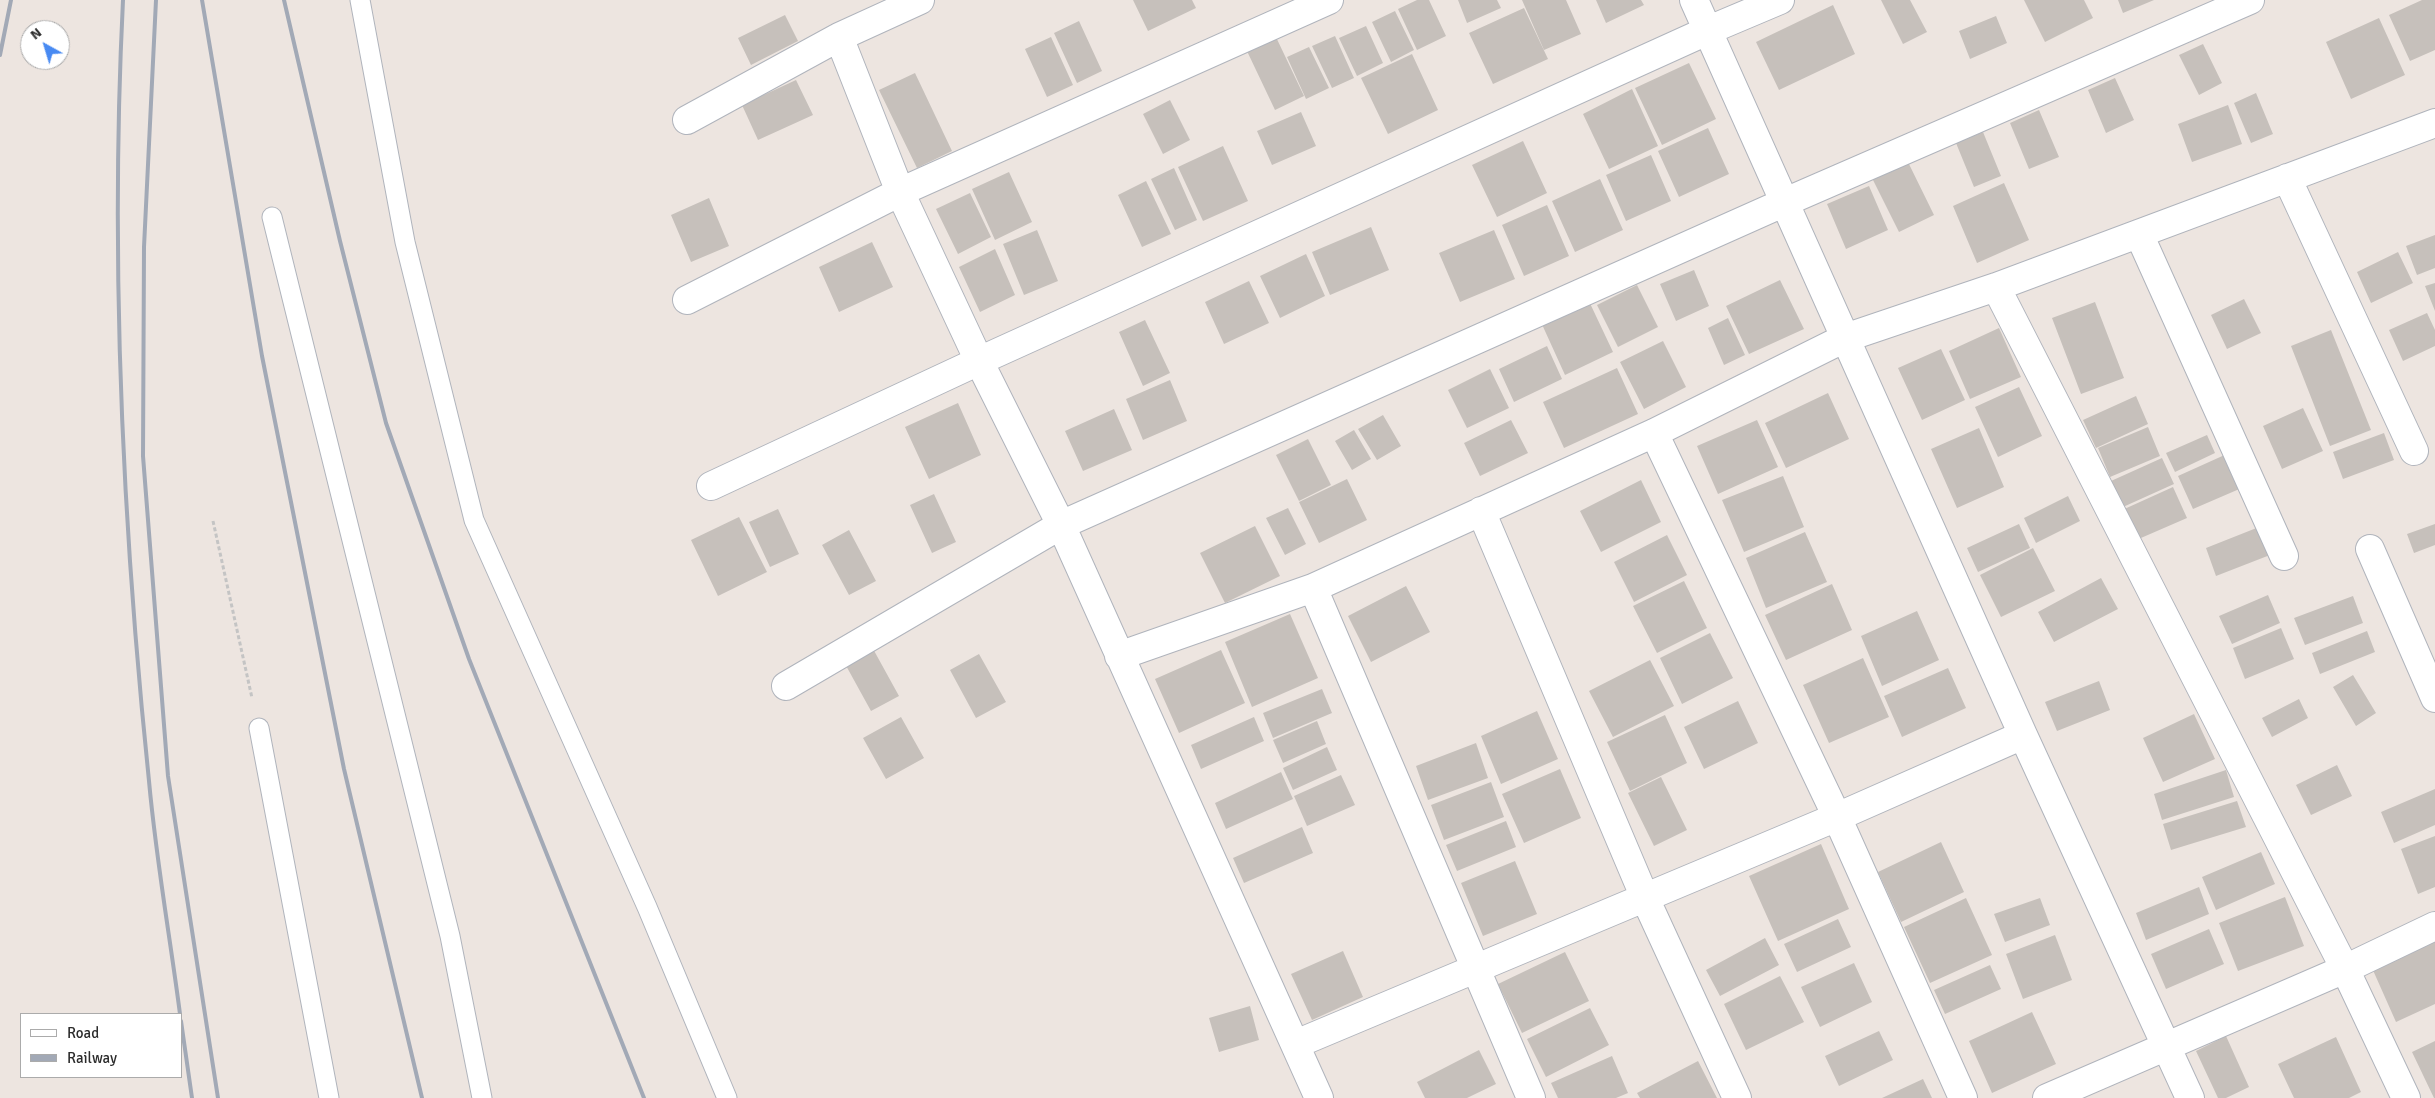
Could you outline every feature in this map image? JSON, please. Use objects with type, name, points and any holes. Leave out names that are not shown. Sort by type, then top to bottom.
[{"type":"street","points":[[687,120],[839,37],[920,0]]},
{"type":"street","points":[[687,300],[900,192],[1329,0]]},
{"type":"street","points":[[1694,0],[1709,30],[1783,203],[2023,735],[2190,1098]]},
{"type":"street","points":[[711,486],[979,361],[1709,30],[1780,0]]},
{"type":"street","points":[[786,686],[1061,525],[1783,203],[2250,0]]},
{"type":"street","points":[[839,37],[900,192],[979,361],[1061,525],[1319,1098]]},
{"type":"street","points":[[1119,656],[1313,588],[1654,433],[1845,338],[1996,287],[2435,123]]},
{"type":"street","points":[[2287,178],[2414,451]]},
{"type":"street","points":[[2139,234],[2284,556]]},
{"type":"street","points":[[1996,287],[2345,969],[2406,1098]]},
{"type":"street","points":[[1654,433],[1838,817],[1963,1098]]},
{"type":"street","points":[[1481,511],[1645,898],[1738,1098]]},
{"type":"street","points":[[2370,549],[2435,698]]},
{"type":"street","points":[[1313,588],[1531,1098]]},
{"type":"street","points":[[1296,1044],[1838,817],[2023,735]]},
{"type":"street","points":[[2047,1098],[2345,969],[2435,926]]},
{"type":"lane","points":[[360,0],[405,242],[474,520],[648,907],[727,1098]]},
{"type":"lane","points":[[272,217],[450,936],[482,1098]]},
{"type":"lane","points":[[259,728],[329,1098]]},
{"type":"path","points":[[213,521],[259,728]]},
{"type":"building","points":[[1133,0],[1192,0],[1196,8],[1148,31]]},
{"type":"building","points":[[1417,0],[1429,0],[1446,36],[1417,50],[1398,9]]},
{"type":"building","points":[[1458,0],[1497,0],[1501,8],[1467,23]]},
{"type":"building","points":[[1522,0],[1566,0],[1581,34],[1544,50]]},
{"type":"building","points":[[1596,0],[1641,0],[1644,5],[1606,23]]},
{"type":"building","points":[[1881,0],[1910,0],[1927,32],[1903,44]]},
{"type":"building","points":[[2024,0],[2084,0],[2093,18],[2045,42]]},
{"type":"building","points":[[2118,0],[2154,0],[2123,13]]},
{"type":"building","points":[[2422,0],[2435,0],[2435,50],[2410,61],[2389,15]]},
{"type":"building","points":[[1833,5],[1855,54],[1779,90],[1756,42]]},
{"type":"building","points":[[1524,8],[1548,59],[1493,84],[1469,33]]},
{"type":"building","points":[[1395,11],[1414,50],[1391,62],[1372,22]]},
{"type":"building","points":[[785,15],[798,41],[751,65],[738,38]]},
{"type":"building","points":[[1996,16],[2007,43],[1970,59],[1959,31]]},
{"type":"building","points":[[2379,18],[2405,75],[2351,99],[2326,42]]},
{"type":"building","points":[[1079,21],[1102,71],[1077,83],[1054,33]]},
{"type":"building","points":[[1366,26],[1383,63],[1357,76],[1339,38]]},
{"type":"building","points":[[1275,35],[1304,96],[1275,110],[1246,49]]},
{"type":"building","points":[[1335,36],[1354,78],[1332,88],[1312,46]]},
{"type":"building","points":[[1051,37],[1073,85],[1047,97],[1025,49]]},
{"type":"building","points":[[2203,44],[2222,83],[2199,95],[2179,55]]},
{"type":"building","points":[[1309,47],[1329,88],[1306,99],[1287,57]]},
{"type":"building","points":[[1412,54],[1438,110],[1388,134],[1361,78]]},
{"type":"building","points":[[1689,63],[1716,119],[1662,145],[1635,88]]},
{"type":"building","points":[[915,73],[952,151],[917,168],[879,90]]},
{"type":"building","points":[[2115,78],[2134,120],[2106,133],[2088,90]]},
{"type":"building","points":[[796,80],[813,115],[758,140],[742,105]]},
{"type":"building","points":[[1632,89],[1658,146],[1609,169],[1583,114]]},
{"type":"building","points":[[2256,93],[2273,134],[2251,143],[2234,103]]},
{"type":"building","points":[[1170,100],[1190,140],[1163,154],[1143,114]]},
{"type":"building","points":[[2228,105],[2242,144],[2192,162],[2178,124]]},
{"type":"building","points":[[2039,110],[2059,157],[2029,169],[2010,123]]},
{"type":"building","points":[[1301,112],[1316,146],[1272,165],[1257,131]]},
{"type":"building","points":[[1708,128],[1729,174],[1679,197],[1658,151]]},
{"type":"building","points":[[1983,132],[2001,176],[1974,187],[1956,143]]},
{"type":"building","points":[[1523,141],[1547,193],[1497,217],[1472,165]]},
{"type":"building","points":[[1223,146],[1248,201],[1203,221],[1178,167]]},
{"type":"building","points":[[1651,155],[1671,201],[1626,221],[1606,175]]},
{"type":"building","points":[[1906,158],[1934,215],[1899,232],[1871,176]]},
{"type":"building","points":[[1174,168],[1197,220],[1175,230],[1151,179]]},
{"type":"building","points":[[1009,172],[1032,222],[995,240],[972,189]]},
{"type":"building","points":[[1600,179],[1623,230],[1575,252],[1552,201]]},
{"type":"building","points":[[1146,181],[1171,234],[1142,247],[1118,195]]},
{"type":"building","points":[[2004,183],[2029,240],[1977,263],[1953,206]]},
{"type":"building","points":[[1869,186],[1888,230],[1846,249],[1827,204]]},
{"type":"building","points":[[970,193],[991,237],[958,254],[936,209]]},
{"type":"building","points":[[709,198],[729,246],[691,262],[671,215]]},
{"type":"building","points":[[1547,205],[1569,256],[1524,276],[1502,225]]},
{"type":"building","points":[[1371,227],[1389,270],[1330,295],[1312,252]]},
{"type":"building","points":[[1037,230],[1058,281],[1024,295],[1003,244]]},
{"type":"building","points":[[1494,230],[1515,279],[1460,302],[1439,253]]},
{"type":"building","points":[[2435,235],[2435,268],[2417,275],[2406,246]]},
{"type":"building","points":[[872,242],[893,287],[839,312],[819,267]]},
{"type":"building","points":[[995,249],[1015,295],[980,312],[959,267]]},
{"type":"building","points":[[2398,252],[2413,283],[2371,303],[2357,272]]},
{"type":"building","points":[[1306,254],[1325,296],[1280,318],[1260,276]]},
{"type":"building","points":[[1694,270],[1709,306],[1676,321],[1660,284]]},
{"type":"building","points":[[1780,280],[1804,329],[1749,354],[1726,306]]},
{"type":"building","points":[[1249,281],[1269,323],[1224,344],[1205,302]]},
{"type":"building","points":[[2435,283],[2435,311],[2425,286]]},
{"type":"building","points":[[1637,285],[1658,327],[1618,347],[1597,305]]},
{"type":"building","points":[[1587,297],[1613,352],[1565,375],[1540,320]]},
{"type":"building","points":[[2244,299],[2261,333],[2227,349],[2211,315]]},
{"type":"building","points":[[2095,302],[2124,378],[2081,394],[2052,318]]},
{"type":"building","points":[[2427,313],[2435,330],[2435,346],[2403,361],[2389,330]]},
{"type":"building","points":[[1728,318],[1745,355],[1724,365],[1708,328]]},
{"type":"building","points":[[1145,320],[1170,373],[1143,386],[1119,332]]},
{"type":"building","points":[[1999,328],[2021,377],[1970,399],[1949,351]]},
{"type":"building","points":[[2331,330],[2371,430],[2330,446],[2291,346]]},
{"type":"building","points":[[1663,341],[1686,387],[1644,409],[1620,362]]},
{"type":"building","points":[[1547,346],[1562,379],[1514,402],[1499,369]]},
{"type":"building","points":[[1941,349],[1965,400],[1922,420],[1898,368]]},
{"type":"building","points":[[1617,368],[1638,414],[1564,448],[1543,402]]},
{"type":"building","points":[[1490,369],[1509,408],[1467,428],[1448,390]]},
{"type":"building","points":[[1170,380],[1187,421],[1143,440],[1126,399]]},
{"type":"building","points":[[2019,387],[2042,436],[1998,457],[1975,407]]},
{"type":"building","points":[[1828,393],[1849,439],[1786,468],[1765,423]]},
{"type":"building","points":[[2136,396],[2148,424],[2096,448],[2083,420]]},
{"type":"building","points":[[958,403],[981,455],[929,479],[905,427]]},
{"type":"building","points":[[2303,408],[2323,451],[2282,469],[2263,426]]},
{"type":"building","points":[[1114,409],[1132,450],[1083,471],[1065,431]]},
{"type":"building","points":[[1383,415],[1401,446],[1377,460],[1358,429]]},
{"type":"building","points":[[1511,420],[1528,453],[1480,476],[1464,443]]},
{"type":"building","points":[[1757,420],[1778,467],[1718,494],[1697,446]]},
{"type":"building","points":[[2148,427],[2160,456],[2110,477],[2098,448]]},
{"type":"building","points":[[1979,428],[2004,487],[1957,508],[1931,449]]},
{"type":"building","points":[[1354,430],[1371,459],[1352,470],[1335,441]]},
{"type":"building","points":[[2384,433],[2394,460],[2343,479],[2333,452]]},
{"type":"building","points":[[2207,435],[2215,453],[2175,472],[2166,453]]},
{"type":"building","points":[[1308,439],[1331,485],[1299,501],[1276,455]]},
{"type":"building","points":[[2229,453],[2244,487],[2193,509],[2178,476]]},
{"type":"building","points":[[2162,458],[2174,484],[2123,507],[2111,481]]},
{"type":"building","points":[[1783,476],[1804,527],[1744,552],[1722,500]]},
{"type":"building","points":[[1347,479],[1367,520],[1319,543],[1299,502]]},
{"type":"building","points":[[1641,480],[1661,522],[1601,552],[1580,511]]},
{"type":"building","points":[[2173,487],[2187,518],[2134,541],[2120,511]]},
{"type":"building","points":[[934,494],[956,542],[932,553],[910,505]]},
{"type":"building","points":[[2068,496],[2080,521],[2036,543],[2024,518]]},
{"type":"building","points":[[1288,508],[1306,544],[1285,555],[1266,518]]},
{"type":"building","points":[[778,509],[799,554],[770,567],[749,522]]},
{"type":"building","points":[[739,517],[767,572],[718,596],[691,540]]},
{"type":"building","points":[[2019,524],[2030,548],[1978,572],[1967,548]]},
{"type":"building","points":[[2435,524],[2435,545],[2414,553],[2407,534]]},
{"type":"building","points":[[1255,526],[1280,576],[1225,603],[1200,553]]},
{"type":"building","points":[[2259,527],[2270,555],[2216,576],[2206,548]]},
{"type":"building","points":[[849,530],[876,581],[849,595],[822,545]]},
{"type":"building","points":[[1805,532],[1827,582],[1766,608],[1746,558]]},
{"type":"building","points":[[1667,535],[1687,575],[1634,602],[1614,562]]},
{"type":"building","points":[[2033,548],[2055,591],[2001,617],[1980,575]]},
{"type":"building","points":[[2101,578],[2118,609],[2054,642],[2038,612]]},
{"type":"building","points":[[1684,581],[1707,628],[1657,653],[1633,606]]},
{"type":"building","points":[[1832,584],[1852,630],[1786,660],[1765,615]]},
{"type":"building","points":[[1406,586],[1430,632],[1371,662],[1348,616]]},
{"type":"building","points":[[2268,595],[2280,623],[2232,644],[2219,616]]},
{"type":"building","points":[[2353,596],[2363,623],[2305,645],[2294,618]]},
{"type":"building","points":[[1917,611],[1939,660],[1882,686],[1861,636]]},
{"type":"building","points":[[1290,614],[1318,678],[1252,707],[1225,642]]},
{"type":"building","points":[[2281,628],[2294,659],[2245,679],[2233,648]]},
{"type":"building","points":[[2367,631],[2375,652],[2320,674],[2312,653]]},
{"type":"building","points":[[1710,633],[1733,678],[1682,704],[1660,658]]},
{"type":"building","points":[[872,647],[899,696],[871,711],[844,662]]},
{"type":"building","points":[[1221,650],[1245,703],[1179,733],[1155,679]]},
{"type":"building","points":[[979,654],[1006,702],[976,718],[950,670]]},
{"type":"building","points":[[1863,658],[1889,717],[1829,743],[1803,685]]},
{"type":"building","points":[[1650,660],[1674,706],[1613,737],[1589,691]]},
{"type":"building","points":[[1948,668],[1966,708],[1902,737],[1884,696]]},
{"type":"building","points":[[2353,675],[2376,713],[2356,726],[2333,687]]},
{"type":"building","points":[[2099,681],[2110,710],[2057,731],[2045,702]]},
{"type":"building","points":[[1322,689],[1332,713],[1273,738],[1263,713]]},
{"type":"building","points":[[2299,699],[2308,718],[2272,737],[2262,718]]},
{"type":"building","points":[[1738,701],[1758,743],[1704,769],[1684,727]]},
{"type":"building","points":[[1537,711],[1558,759],[1501,784],[1481,736]]},
{"type":"building","points":[[2194,714],[2215,759],[2163,782],[2143,738]]},
{"type":"building","points":[[1665,715],[1687,763],[1630,791],[1607,742]]},
{"type":"building","points":[[901,717],[924,758],[886,779],[863,738]]},
{"type":"building","points":[[1254,717],[1264,741],[1201,769],[1191,745]]},
{"type":"building","points":[[1317,721],[1326,744],[1283,763],[1273,740]]},
{"type":"building","points":[[1476,743],[1488,778],[1428,800],[1416,766]]},
{"type":"building","points":[[1327,747],[1337,770],[1293,790],[1283,768]]},
{"type":"building","points":[[2337,765],[2352,796],[2311,815],[2296,785]]},
{"type":"building","points":[[1560,769],[1581,818],[1524,843],[1502,794]]},
{"type":"building","points":[[2226,770],[2234,797],[2162,820],[2154,794]]},
{"type":"building","points":[[1281,772],[1293,799],[1226,829],[1215,803]]},
{"type":"building","points":[[1341,775],[1355,805],[1307,826],[1294,796]]},
{"type":"building","points":[[1661,777],[1687,830],[1654,846],[1628,793]]},
{"type":"building","points":[[1491,782],[1504,817],[1444,840],[1431,805]]},
{"type":"building","points":[[2435,789],[2435,825],[2394,843],[2381,812]]},
{"type":"building","points":[[2237,801],[2246,827],[2171,850],[2163,824]]},
{"type":"building","points":[[1506,821],[1516,847],[1457,871],[1446,845]]},
{"type":"building","points":[[1302,827],[1313,853],[1244,883],[1233,858]]},
{"type":"building","points":[[2435,836],[2435,887],[2418,894],[2401,849]]},
{"type":"building","points":[[1941,842],[1964,892],[1901,922],[1878,872]]},
{"type":"building","points":[[1821,844],[1849,909],[1778,941],[1749,876]]},
{"type":"building","points":[[2261,852],[2275,884],[2216,910],[2202,877]]},
{"type":"building","points":[[1515,861],[1537,914],[1483,936],[1461,883]]},
{"type":"building","points":[[2199,887],[2209,914],[2146,940],[2136,913]]},
{"type":"building","points":[[2285,897],[2304,946],[2238,971],[2219,923]]},
{"type":"building","points":[[1966,898],[1992,955],[1930,983],[1904,927]]},
{"type":"building","points":[[2040,898],[2050,925],[2005,942],[1994,914]]},
{"type":"building","points":[[1838,919],[1851,947],[1797,972],[1784,944]]},
{"type":"building","points":[[2209,929],[2224,964],[2166,989],[2151,954]]},
{"type":"building","points":[[2055,935],[2072,980],[2023,999],[2006,954]]},
{"type":"building","points":[[1765,938],[1779,965],[1720,996],[1706,970]]},
{"type":"building","points":[[2435,939],[2435,1004],[2396,1022],[2372,968]]},
{"type":"building","points":[[1343,951],[1363,997],[1312,1020],[1291,974]]},
{"type":"building","points":[[1565,952],[1589,1001],[1522,1033],[1498,984]]},
{"type":"building","points":[[1854,963],[1872,1002],[1820,1027],[1801,987]]},
{"type":"building","points":[[1990,965],[2001,989],[1945,1014],[1934,990]]},
{"type":"building","points":[[1780,976],[1804,1022],[1746,1050],[1724,1004]]},
{"type":"building","points":[[1250,1006],[1259,1040],[1219,1052],[1209,1018]]},
{"type":"building","points":[[1590,1008],[1609,1045],[1546,1077],[1527,1039]]},
{"type":"building","points":[[2032,1012],[2056,1064],[1992,1093],[1969,1041]]},
{"type":"building","points":[[1879,1031],[1893,1060],[1839,1086],[1825,1056]]},
{"type":"building","points":[[2226,1036],[2249,1087],[2226,1098],[2218,1098],[2196,1051]]},
{"type":"building","points":[[2336,1037],[2361,1092],[2349,1098],[2294,1098],[2278,1064]]},
{"type":"building","points":[[2435,1041],[2435,1098],[2434,1098],[2412,1052]]},
{"type":"building","points":[[1479,1050],[1496,1084],[1467,1098],[1425,1098],[1417,1082]]},
{"type":"building","points":[[1612,1056],[1628,1093],[1616,1098],[1558,1098],[1551,1083]]},
{"type":"building","points":[[1698,1061],[1717,1098],[1640,1098],[1637,1093]]},
{"type":"building","points":[[1923,1079],[1932,1098],[1882,1098]]},
{"type":"railway","points":[[0,55],[11,0]]},
{"type":"railway","points":[[123,0],[119,98],[118,293],[125,489],[152,810],[180,1013]]},
{"type":"railway","points":[[156,0],[144,247],[143,456],[168,776],[218,1098]]},
{"type":"railway","points":[[202,0],[262,356],[344,769],[422,1098]]},
{"type":"railway","points":[[284,0],[340,241],[386,423],[469,659],[644,1098]]},
{"type":"railway","points":[[182,1028],[192,1098]]}]
